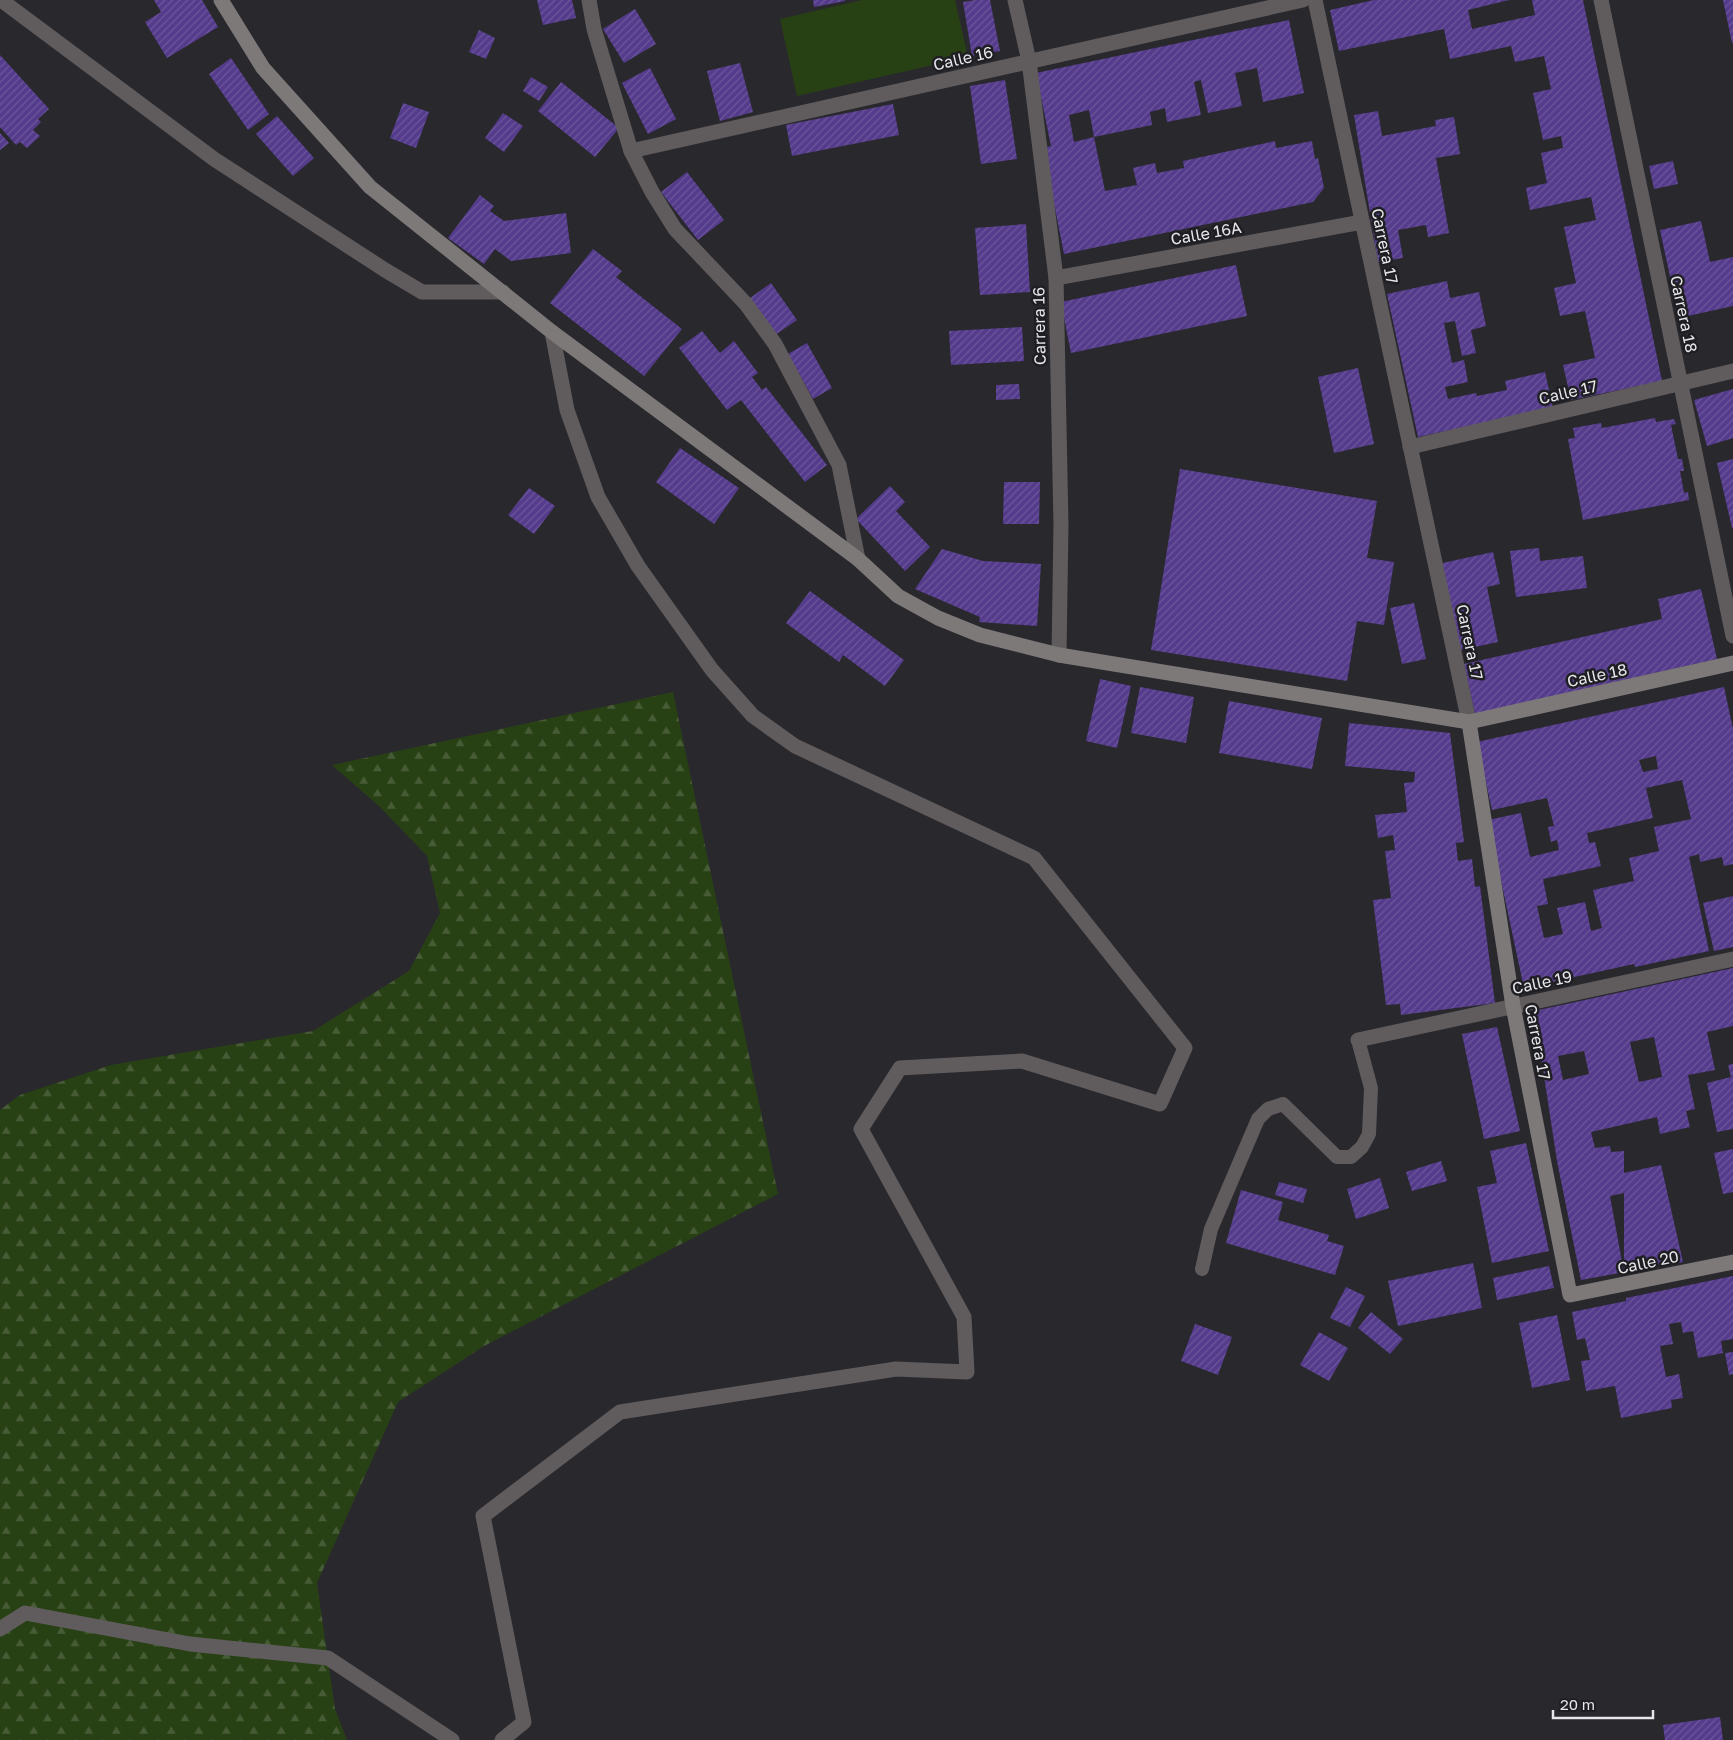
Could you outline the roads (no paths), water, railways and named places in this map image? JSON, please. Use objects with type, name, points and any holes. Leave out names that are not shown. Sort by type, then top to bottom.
[{"type":"main road","points":[[221,0],[263,68],[370,187],[552,332],[858,559],[898,596],[938,618],[980,635],[1059,655],[1469,722]]},
{"type":"main road","name":"Calle 18","points":[[1469,722],[1733,663]]},
{"type":"main road","name":"Carrera 17","points":[[1469,722],[1513,1006],[1570,1296]]},
{"type":"main road","name":"Calle 20","points":[[1570,1296],[1733,1262]]},
{"type":"street","points":[[1,0],[214,159],[415,288],[422,292],[503,292]]},
{"type":"street","points":[[589,0],[594,29],[631,151],[652,192],[675,230],[746,304],[775,344],[839,465],[858,559]]},
{"type":"street","name":"Carrera 16","points":[[1015,0],[1029,61],[1056,278],[1061,525],[1059,655]]},
{"type":"street","name":"Calle 16","points":[[631,151],[1303,0]]},
{"type":"street","name":"Carrera 17","points":[[1315,0],[1469,722]]},
{"type":"street","name":"Carrera 18","points":[[1601,0],[1733,636]]},
{"type":"street","name":"Calle 16A","points":[[1056,278],[1362,222]]},
{"type":"street","points":[[502,1740],[524,1722],[483,1516],[620,1412],[896,1369],[967,1372],[964,1317],[861,1129],[900,1068],[1022,1061],[1160,1104],[1185,1048],[1034,858],[795,746],[753,716],[712,670],[638,566],[598,497],[567,410],[552,332]]},
{"type":"street","name":"Calle 17","points":[[1410,447],[1733,371]]},
{"type":"street","name":"Calle 19","points":[[1358,1040],[1733,959]]},
{"type":"street","points":[[0,1629],[25,1613],[190,1644],[328,1658],[452,1740]]},
{"type":"lane","points":[[1202,1269],[1210,1229],[1258,1119],[1268,1108],[1283,1104],[1337,1157],[1351,1157],[1362,1147],[1369,1134],[1371,1088],[1358,1040]]}]
